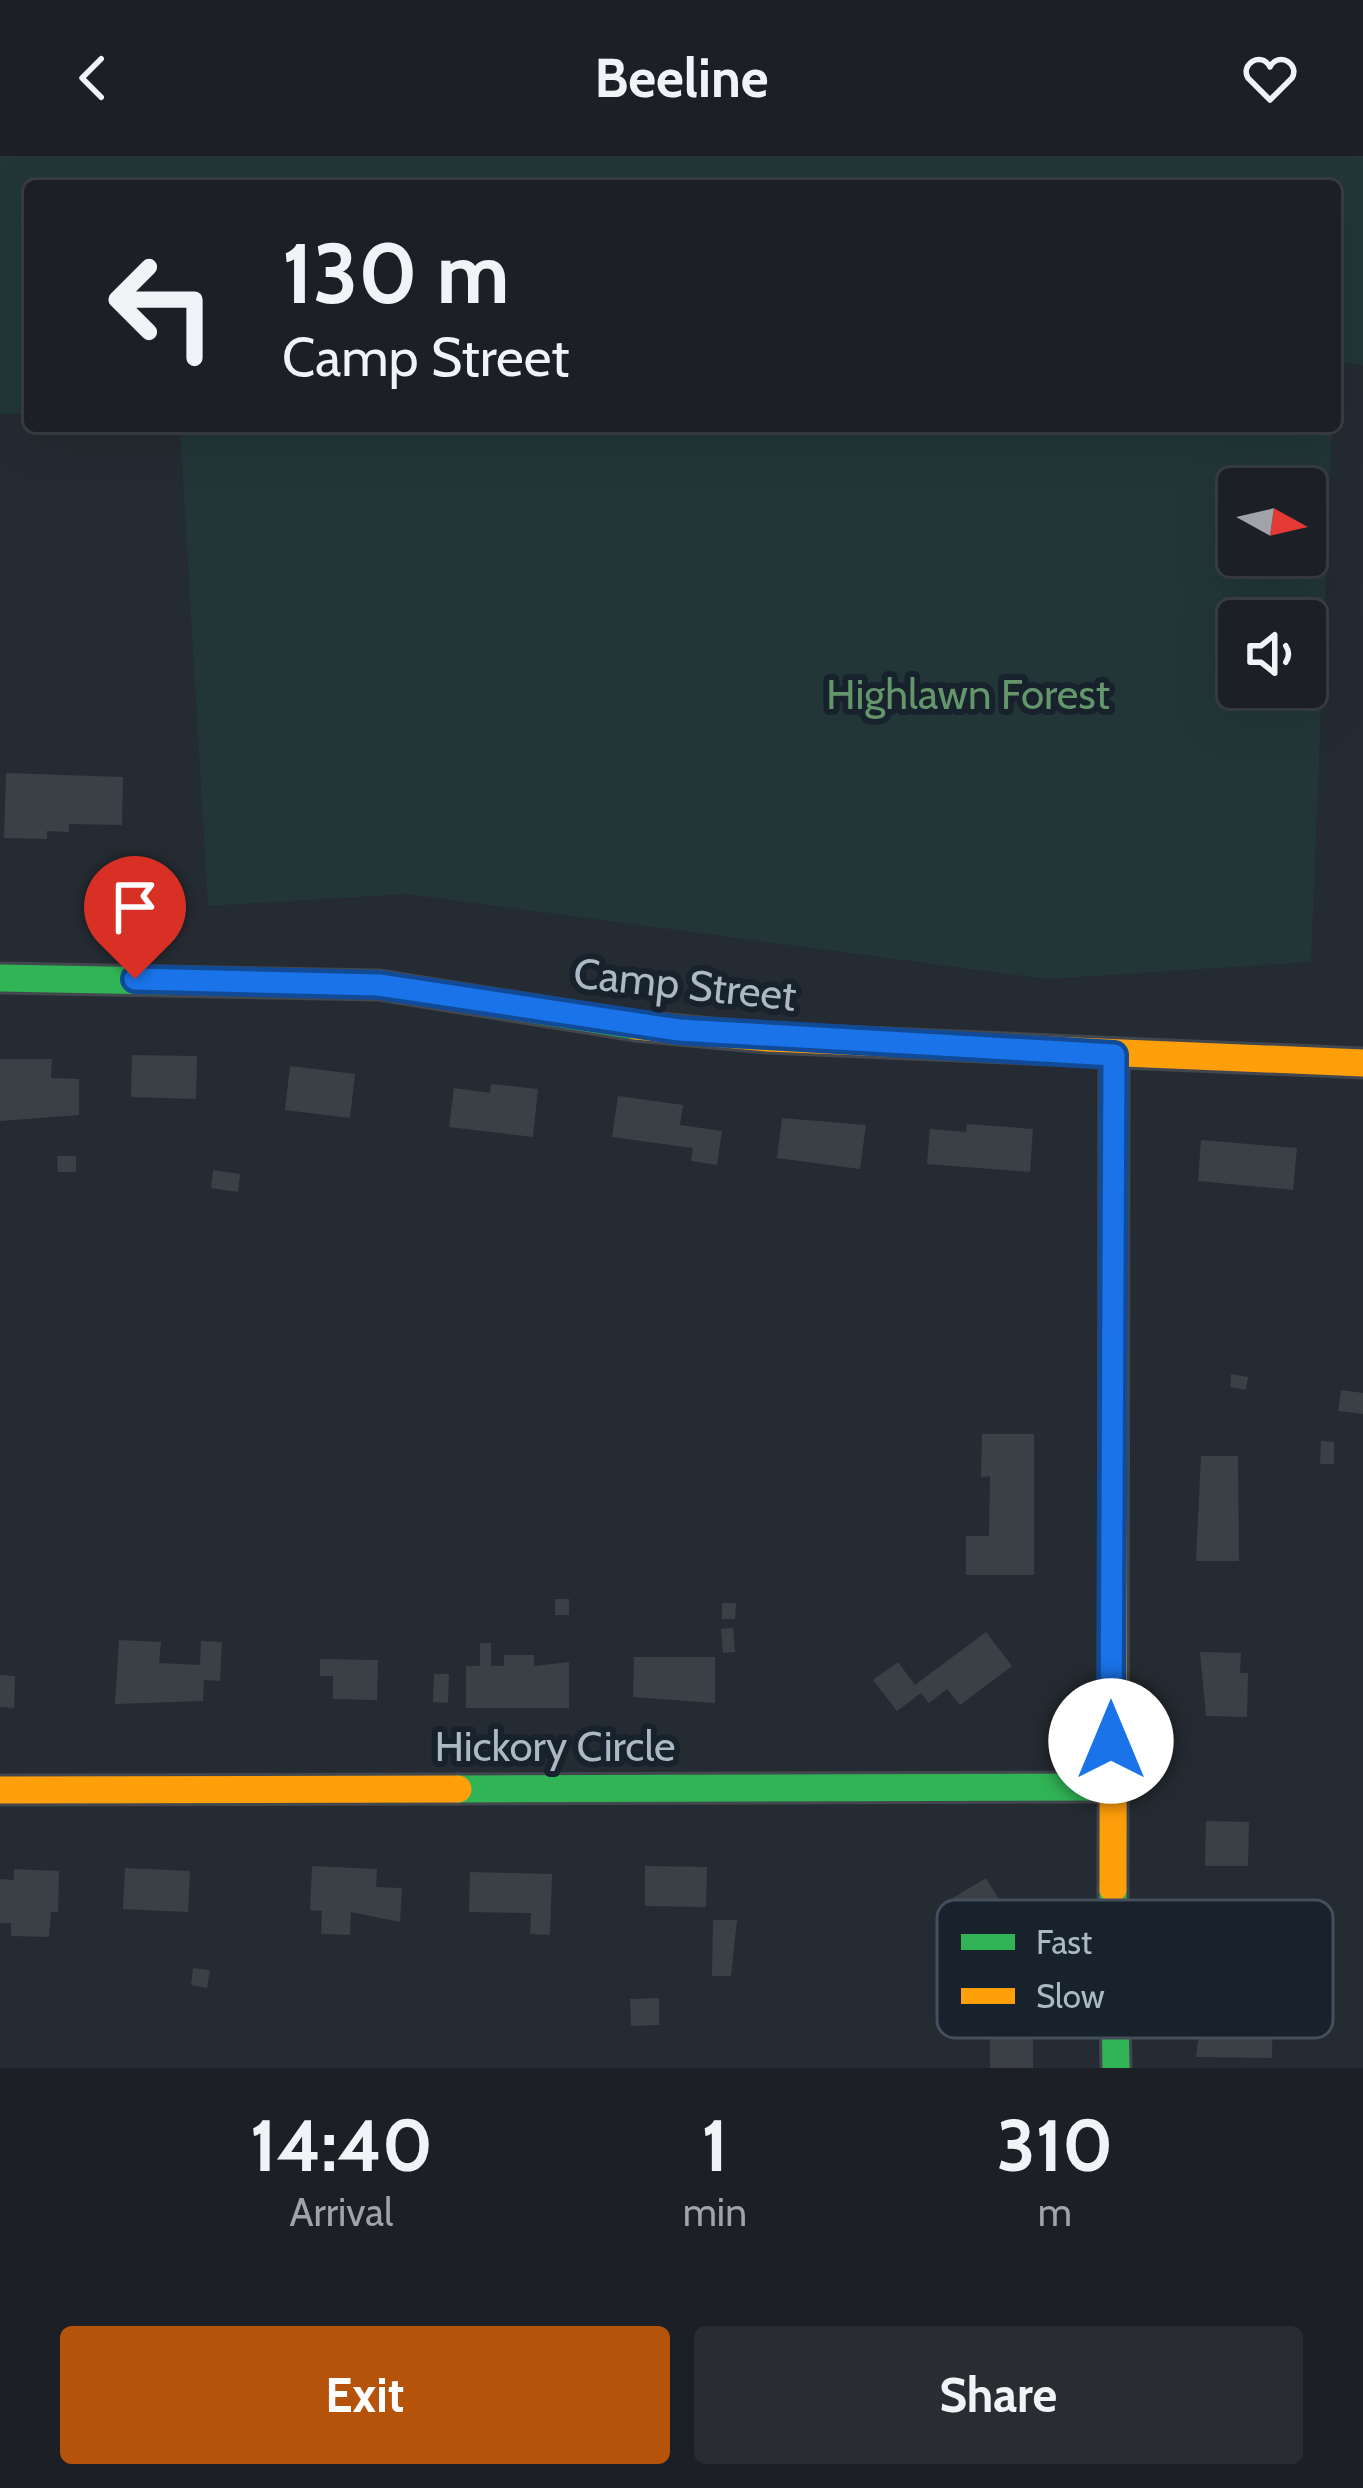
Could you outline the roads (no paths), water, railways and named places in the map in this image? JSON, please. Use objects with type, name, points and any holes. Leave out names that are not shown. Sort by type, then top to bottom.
[{"type":"street","name":"Camp Street","points":[[0,978],[379,985],[657,1028],[1114,1055],[1363,1063]]},
{"type":"street","points":[[1113,1900],[1114,1055]]},
{"type":"street","name":"Hickory Circle","points":[[0,1790],[1111,1786]]},
{"type":"street","points":[[1116,2038],[1117,2068]]},
{"type":"park label","name":"Highlawn Forest","points":[[968,694]]}]
